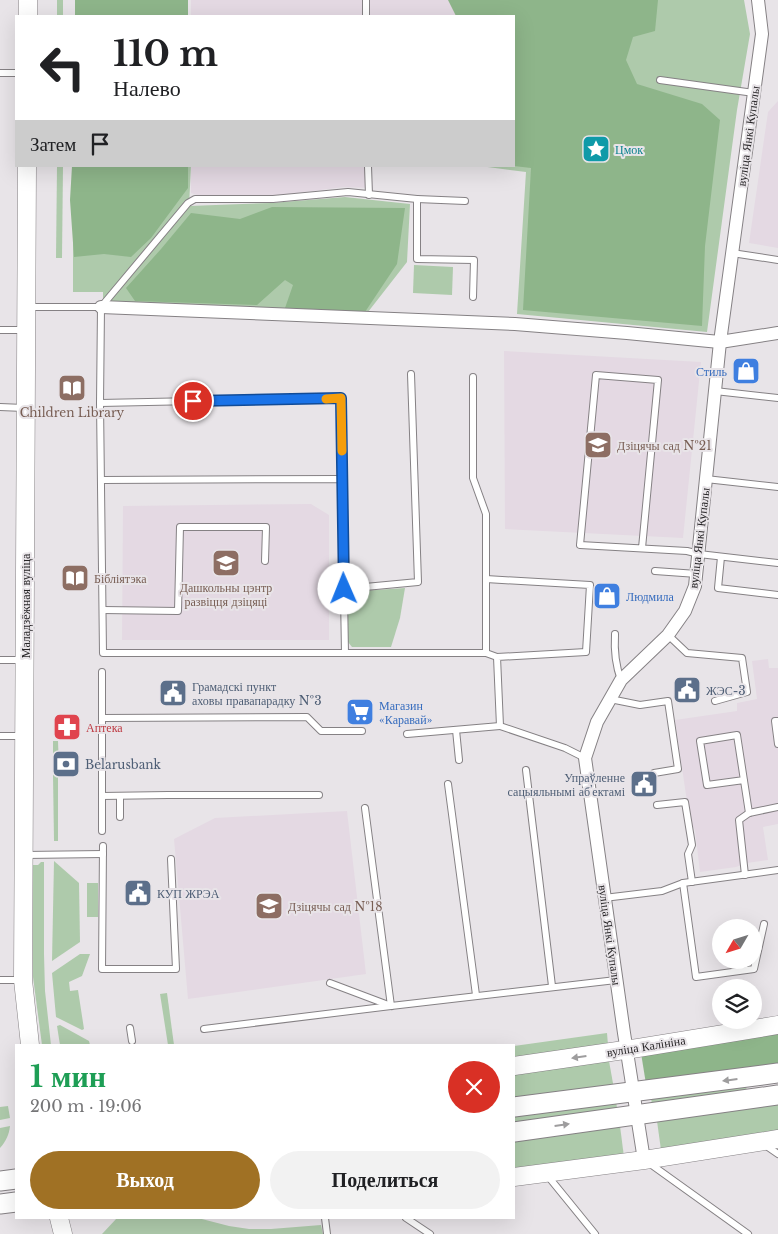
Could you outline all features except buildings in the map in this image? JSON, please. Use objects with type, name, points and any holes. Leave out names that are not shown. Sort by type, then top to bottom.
[{"type":"main road","points":[[28,0],[28,15]]},
{"type":"main road","name":"Маладзёжная вуліца","points":[[27,167],[23,980],[30,1044]]},
{"type":"main road","name":"вуліца Калініна","points":[[515,1066],[627,1050],[778,1025]]},
{"type":"main road","points":[[515,1107],[770,1074],[772,1096],[515,1132]]},
{"type":"main road","points":[[515,1178],[778,1139]]},
{"type":"main road","points":[[0,1181],[15,1179]]},
{"type":"main road","points":[[0,1204],[15,1202]]},
{"type":"main road","points":[[59,1219],[63,1234]]},
{"type":"street","name":"вуліца Янкі Купалы","points":[[644,1160],[616,980],[585,758],[597,722],[621,680],[668,635],[685,611],[695,586],[714,391],[762,34],[758,0]]},
{"type":"street","points":[[101,307],[515,324],[627,332],[720,342],[778,333]]},
{"type":"lane","points":[[366,0],[366,15]]},
{"type":"lane","points":[[0,73],[15,73]]},
{"type":"lane","points":[[660,80],[754,93]]},
{"type":"lane","points":[[368,167],[369,194]]},
{"type":"lane","points":[[465,201],[417,199],[348,192],[273,199],[195,199],[188,204],[101,307],[100,403],[103,656],[486,653],[496,657],[586,652],[590,586],[486,579]]},
{"type":"lane","points":[[417,199],[417,259],[474,260],[474,297]]},
{"type":"lane","points":[[732,254],[778,260]]},
{"type":"lane","points":[[26,306],[101,307]]},
{"type":"lane","points":[[0,330],[27,330]]},
{"type":"lane","points":[[344,589],[418,582],[411,374]]},
{"type":"lane","points":[[642,548],[658,380],[596,375],[580,545],[687,551],[721,557],[778,563]]},
{"type":"lane","points":[[473,377],[473,478],[486,514],[486,653]]},
{"type":"lane","points":[[714,391],[778,398]]},
{"type":"lane","points":[[100,403],[341,398],[344,653]]},
{"type":"lane","points":[[0,407],[26,408]]},
{"type":"lane","points":[[102,480],[342,479]]},
{"type":"lane","points":[[706,479],[778,487]]},
{"type":"lane","points":[[103,610],[178,611],[180,527],[266,527],[265,561]]},
{"type":"lane","points":[[721,557],[718,588],[778,595]]},
{"type":"lane","points":[[655,571],[696,574]]},
{"type":"lane","points":[[615,634],[614,653],[621,680]]},
{"type":"lane","points":[[668,635],[687,652],[742,658],[747,692],[715,701]]},
{"type":"lane","points":[[496,657],[500,726]]},
{"type":"lane","points":[[0,660],[25,660]]},
{"type":"lane","points":[[102,672],[102,831]]},
{"type":"lane","points":[[610,699],[640,705],[668,701],[678,769],[654,773]]},
{"type":"lane","points":[[102,718],[307,717],[321,731],[362,731]]},
{"type":"lane","points":[[778,721],[775,721],[778,744]]},
{"type":"lane","points":[[407,734],[500,726],[564,748],[585,758]]},
{"type":"lane","points":[[456,730],[459,760]]},
{"type":"lane","points":[[744,780],[707,785],[700,741],[737,735],[744,780],[749,813]]},
{"type":"lane","points":[[0,736],[24,736]]},
{"type":"lane","points":[[526,770],[552,986]]},
{"type":"lane","points":[[448,784],[476,996]]},
{"type":"lane","points":[[102,796],[319,795]]},
{"type":"lane","points":[[120,796],[120,817]]},
{"type":"lane","points":[[657,805],[685,802],[692,845],[688,854],[692,882]]},
{"type":"lane","points":[[745,875],[739,820],[749,813],[778,807]]},
{"type":"lane","points":[[365,808],[391,1006]]},
{"type":"lane","points":[[102,846],[102,969],[176,969],[171,859]]},
{"type":"lane","points":[[23,856],[103,854]]},
{"type":"lane","points":[[604,898],[662,891],[684,883],[778,870]]},
{"type":"lane","points":[[684,883],[696,977],[754,969],[764,924]]},
{"type":"lane","points":[[0,980],[23,980]]},
{"type":"lane","points":[[204,1029],[552,986],[616,980]]},
{"type":"lane","points":[[330,983],[391,1006]]},
{"type":"lane","points":[[130,1028],[132,1041]]},
{"type":"lane","points":[[760,1141],[778,1154]]},
{"type":"lane","points":[[644,1160],[748,1234]]},
{"type":"lane","points":[[546,1174],[595,1234]]},
{"type":"lane","points":[[325,1219],[327,1234]]},
{"type":"lane","points":[[408,1219],[430,1234]]},
{"type":"shaded area","points":[[191,0],[461,0],[461,15],[191,15]]},
{"type":"shaded area","points":[[778,101],[778,248],[749,243],[768,112]]},
{"type":"shaded area","points":[[191,167],[371,167],[372,188],[344,187],[266,197],[203,197],[191,193]]},
{"type":"shaded area","name":"Дзіцячы сад №21","points":[[504,351],[701,362],[683,538],[505,529]]},
{"type":"shaded area","name":"Дашкольны цэнтр развіцця дзіцяці","points":[[311,504],[329,515],[329,640],[122,640],[123,506]]},
{"type":"shaded area","points":[[768,659],[769,668],[778,668],[778,824],[763,827],[768,860],[700,872],[695,830],[690,822],[675,720],[737,711],[737,703],[757,699],[752,661]]},
{"type":"shaded area","name":"Дзіцячы сад №18","points":[[347,811],[366,974],[188,999],[174,839],[215,818]]},
{"type":"green space","points":[[57,0],[63,0],[63,15],[57,15]]},
{"type":"green space","points":[[75,0],[188,0],[188,15],[75,15]]},
{"type":"green space","points":[[448,0],[658,0],[655,31],[633,37],[626,60],[637,84],[702,104],[720,120],[705,246],[702,326],[523,310],[531,168],[515,166],[515,15],[456,15]]},
{"type":"green space","points":[[461,0],[744,0],[750,34],[737,110],[707,332],[517,314],[526,172],[488,167],[515,167],[515,15],[461,15]]},
{"type":"green space","points":[[57,167],[63,167],[62,258],[56,258]]},
{"type":"green space","points":[[72,167],[188,167],[188,188],[151,238],[131,257],[104,254],[74,257],[70,200]]},
{"type":"green space","points":[[73,167],[191,167],[189,206],[271,203],[345,197],[410,204],[407,262],[368,312],[103,302],[103,292],[73,292]]},
{"type":"green space","points":[[272,207],[405,208],[397,264],[365,312],[285,308],[293,285],[285,280],[257,305],[135,301],[126,288],[191,213],[240,219]]},
{"type":"green space","points":[[414,265],[453,267],[452,295],[413,293]]},
{"type":"green space","points":[[405,588],[400,618],[391,647],[352,647],[348,642],[347,592]]},
{"type":"green space","points":[[53,741],[58,741],[59,769],[53,769]]},
{"type":"green space","points":[[53,775],[58,775],[58,841],[54,841]]},
{"type":"green space","points":[[54,861],[79,883],[80,942],[52,961]]},
{"type":"green space","points":[[44,862],[45,991],[51,1044],[42,1044],[33,977],[32,865]]},
{"type":"green space","points":[[87,883],[98,883],[98,917],[87,917]]},
{"type":"green space","points":[[80,954],[90,954],[82,976],[69,982],[70,991],[78,990],[84,1029],[82,1030],[56,1017],[52,973]]},
{"type":"green space","points":[[167,993],[174,1044],[168,1044],[160,994]]},
{"type":"green space","points":[[60,1025],[89,1041],[90,1044],[60,1044],[57,1026]]},
{"type":"green space","points":[[607,1033],[608,1045],[515,1059],[515,1046]]},
{"type":"green space","points":[[778,1033],[778,1067],[646,1084],[641,1053]]},
{"type":"green space","points":[[609,1061],[614,1089],[515,1103],[515,1074]]},
{"type":"green space","points":[[746,1085],[747,1093],[652,1105],[651,1098]]},
{"type":"green space","points":[[616,1101],[617,1108],[515,1124],[515,1117]]},
{"type":"green space","points":[[778,1104],[778,1134],[661,1150],[657,1121]]},
{"type":"green space","points":[[8,1106],[10,1118],[0,1120],[0,1107]]},
{"type":"green space","points":[[10,1126],[7,1138],[0,1148],[0,1128]]},
{"type":"green space","points":[[620,1126],[624,1157],[515,1171],[515,1141]]},
{"type":"green space","points":[[116,1219],[202,1219],[249,1229],[321,1225],[323,1234],[102,1234]]},
{"type":"slow traffic","points":[[326,399],[341,398],[342,451]]},
{"type":"place","name":"Цмок","points":[[596,149]]},
{"type":"place","name":"Стиль","points":[[746,371]]},
{"type":"place","name":"Children Library","points":[[72,388]]},
{"type":"place","name":"Дзіцячы сад №21","points":[[598,445]]},
{"type":"place","name":"Дашкольны цэнтр развіцця дзіцяці","points":[[226,563]]},
{"type":"place","name":"Бібліятэка","points":[[75,578]]},
{"type":"place","name":"Людмила","points":[[607,596]]},
{"type":"place","name":"ЖЭС-3","points":[[687,690]]},
{"type":"place","name":"Грамадскі пункт аховы правапарадку №3","points":[[173,693]]},
{"type":"place","name":"Магазин «Каравай»","points":[[360,712]]},
{"type":"place","name":"Аптека","points":[[67,727]]},
{"type":"place","name":"Belarusbank","points":[[66,764]]},
{"type":"place","name":"Упраўленне сацыяльнымі абʼектамі","points":[[644,784]]},
{"type":"place","name":"КУП ЖРЭА","points":[[138,893]]},
{"type":"place","name":"Дзіцячы сад №18","points":[[269,906]]},
{"type":"route","points":[[193,401],[341,398],[344,589]]}]
